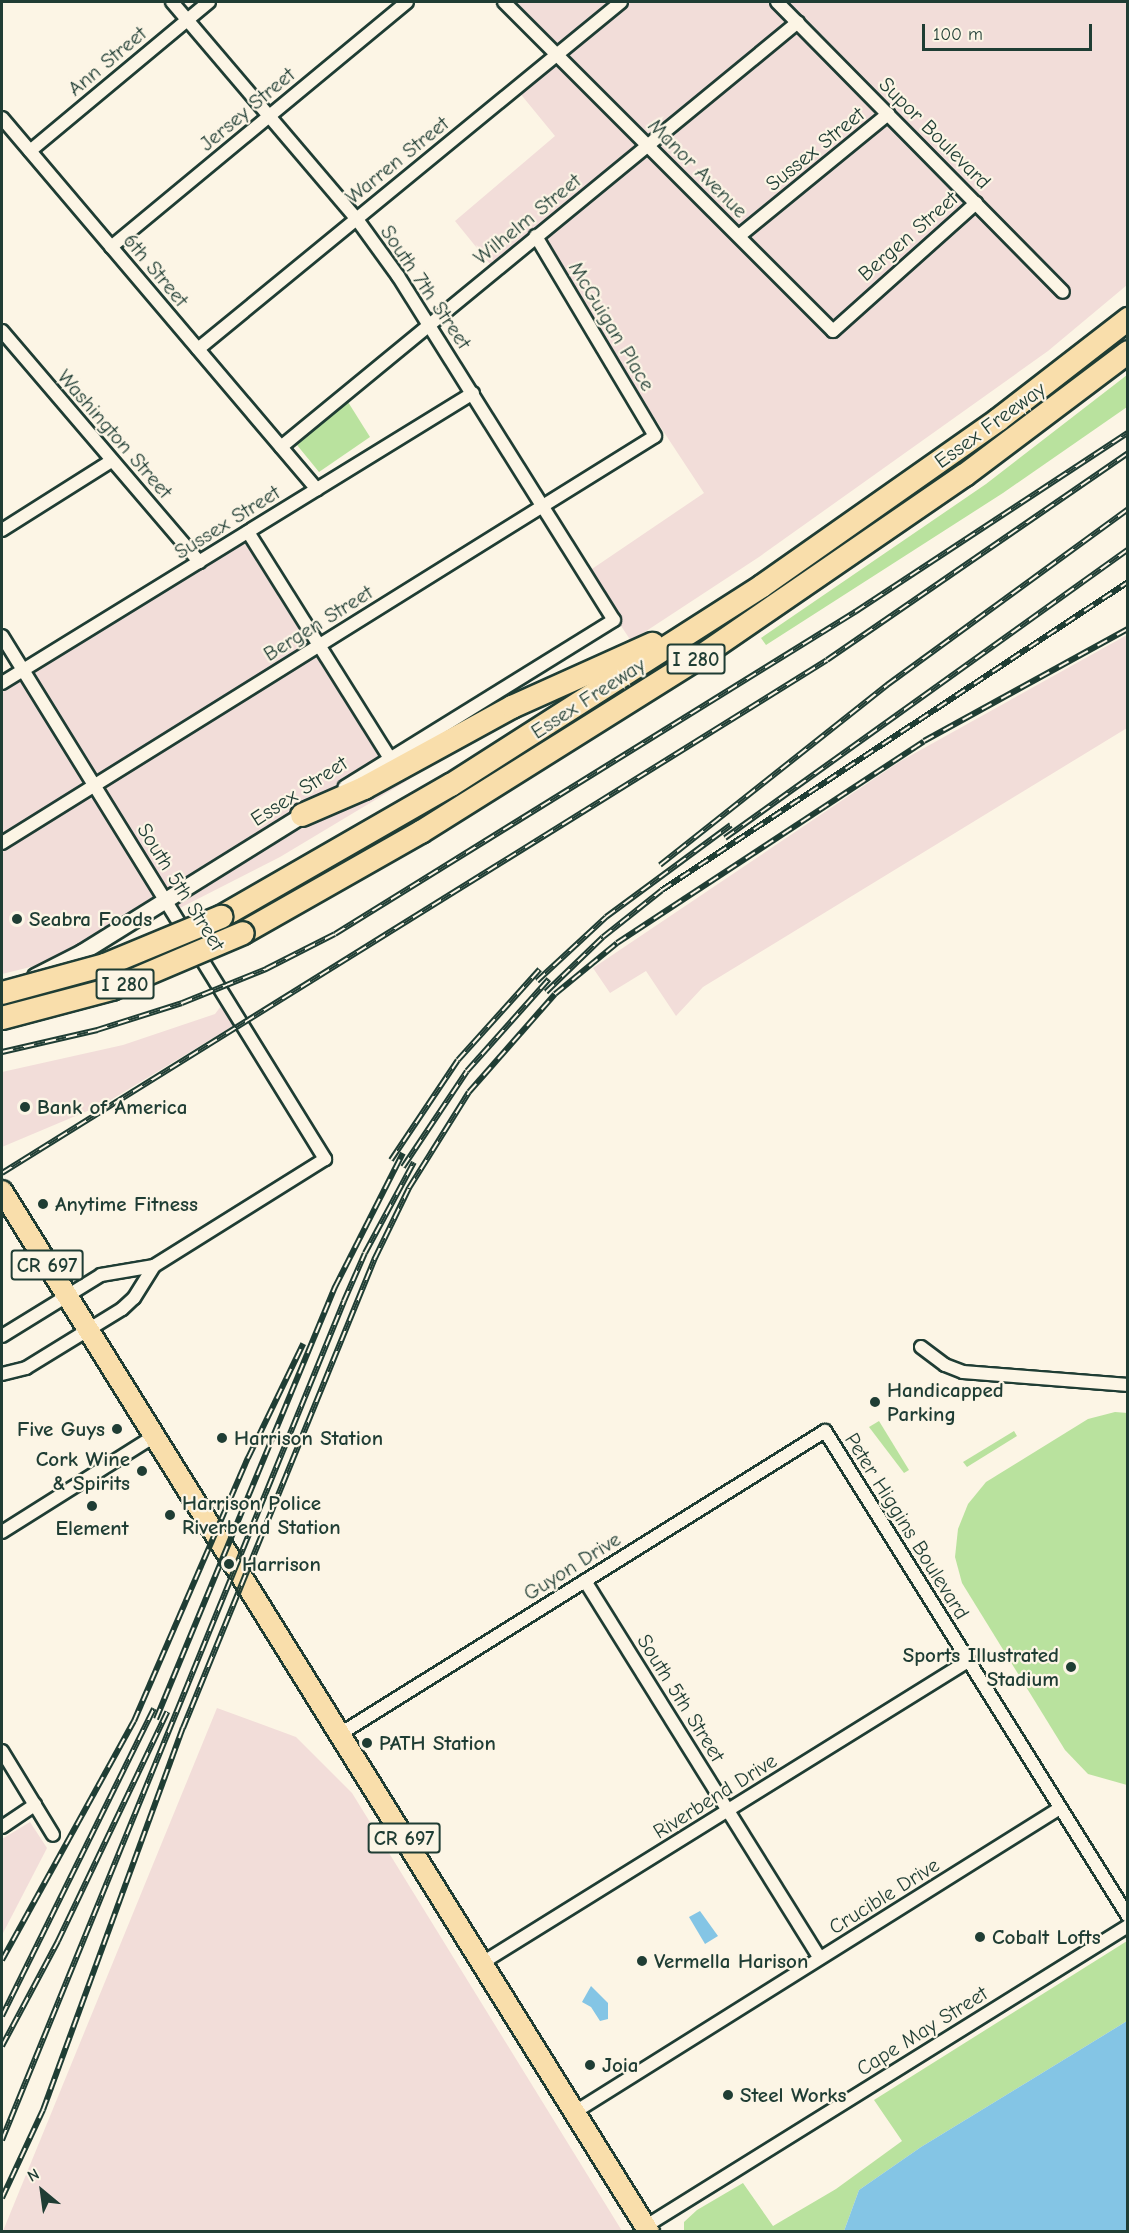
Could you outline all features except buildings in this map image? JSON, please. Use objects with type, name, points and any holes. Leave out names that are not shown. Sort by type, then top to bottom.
[{"type":"highway","name":"Essex Freeway","points":[[2,991],[105,965],[221,917],[416,807],[688,634],[965,445],[1128,319]]},
{"type":"highway","name":"Essex Freeway","points":[[2,1019],[131,982],[243,933],[421,832],[697,659],[990,457],[1128,352]]},
{"type":"highway","points":[[302,815],[364,788],[528,700],[653,644],[688,634]]},
{"type":"main road","name":"CR 697","points":[[3,1198],[648,2229]]},
{"type":"street","name":"South 7th Street","points":[[172,2],[271,115],[356,218],[430,324],[614,620]]},
{"type":"street","name":"Ann Street","points":[[30,151],[209,2]]},
{"type":"street","name":"Jersey Street","points":[[111,247],[407,2]]},
{"type":"street","name":"Manor Avenue","points":[[504,2],[833,331],[865,299]]},
{"type":"street","name":"Warren Street","points":[[198,349],[621,2]]},
{"type":"street","name":"Supor Boulevard","points":[[777,2],[1064,292]]},
{"type":"street","name":"Wilhelm Street","points":[[281,447],[798,22]]},
{"type":"street","name":"Sussex Street","points":[[739,237],[888,114]]},
{"type":"street","name":"6th Street","points":[[2,118],[317,489]]},
{"type":"street","name":"Bergen Street","points":[[865,299],[976,203]]},
{"type":"street","name":"McGuigan Place","points":[[536,236],[655,436]]},
{"type":"street","name":"Washington Street","points":[[2,331],[199,562]]},
{"type":"street","name":"Sussex Street","points":[[2,683],[473,393]]},
{"type":"street","name":"Bergen Street","points":[[2,843],[655,436]]},
{"type":"street","points":[[2,530],[111,461]]},
{"type":"street","points":[[248,532],[390,759]]},
{"type":"street","name":"Essex Street","points":[[2,991],[72,958],[614,620]]},
{"type":"street","name":"South 5th Street","points":[[2,636],[325,1160],[154,1266]]},
{"type":"street","points":[[2,1336],[65,1295],[111,1272],[154,1266]]},
{"type":"street","points":[[2,1374],[26,1368],[128,1305],[154,1266]]},
{"type":"street","points":[[921,1347],[945,1365],[963,1372],[1128,1385]]},
{"type":"street","name":"Guyon Drive","points":[[340,1734],[825,1431]]},
{"type":"street","name":"Peter Higgins Boulevard","points":[[825,1431],[1128,1916]]},
{"type":"street","points":[[2,1532],[155,1440]]},
{"type":"street","name":"South 5th Street","points":[[585,1581],[820,1958]]},
{"type":"street","name":"Riverbend Drive","points":[[482,1963],[968,1661]]},
{"type":"street","points":[[2,1751],[53,1835]]},
{"type":"street","points":[[2,1827],[35,1805]]},
{"type":"street","name":"Crucible Drive","points":[[575,2112],[1060,1808]]},
{"type":"street","name":"Cape May Street","points":[[648,2229],[1128,1926]]},
{"type":"shaded area","points":[[509,2],[1127,2],[1127,285],[1048,351],[759,557],[631,641],[586,573],[704,493],[534,235],[494,269],[455,221],[555,136],[514,86],[556,49]]},
{"type":"shaded area","points":[[253,531],[410,779],[280,857],[178,909],[28,668]]},
{"type":"shaded area","points":[[1127,635],[1127,728],[703,987],[676,1016],[646,971],[610,993],[593,968],[899,762]]},
{"type":"shaded area","points":[[23,674],[161,898],[59,960],[2,974],[2,687]]},
{"type":"shaded area","points":[[221,1006],[233,1026],[104,1104],[2,1147],[2,1072],[123,1045],[215,1014]]},
{"type":"shaded area","points":[[217,1708],[296,1737],[352,1793],[622,2231],[3,2231]]},
{"type":"shaded area","points":[[30,1822],[47,1848],[2,1935],[2,1839]]},
{"type":"green space","points":[[1127,375],[1127,407],[1003,493],[766,645],[761,638],[986,484]]},
{"type":"green space","points":[[348,402],[370,437],[319,472],[297,445]]},
{"type":"green space","name":"Sports Illustrated Stadium","points":[[1115,1412],[1128,1413],[1127,1785],[1088,1774],[1065,1750],[962,1583],[955,1557],[958,1529],[968,1504],[986,1482],[1088,1419]]},
{"type":"green space","points":[[879,1421],[909,1470],[904,1473],[869,1427]]},
{"type":"green space","points":[[1014,1431],[1017,1436],[967,1467],[963,1462]]},
{"type":"green space","points":[[1127,1941],[1127,2021],[921,2147],[859,2190],[844,2231],[684,2232],[684,2222],[697,2210],[743,2183],[773,2226],[836,2189],[902,2141],[874,2100]]},
{"type":"water","points":[[700,1911],[718,1936],[705,1944],[689,1917]]},
{"type":"water","points":[[591,1986],[608,2003],[608,2019],[600,2021],[591,2007],[582,2002]]},
{"type":"water","points":[[1127,2021],[1127,2231],[844,2231],[859,2190],[921,2147]]},
{"type":"railway","points":[[2,1052],[97,1030],[182,1003],[266,969],[335,934],[855,612],[1128,433]]},
{"type":"railway","points":[[2,1173],[827,660],[1128,453]]},
{"type":"railway","points":[[660,865],[887,685],[1128,509]]},
{"type":"railway","points":[[725,838],[1128,550]]},
{"type":"railway","points":[[546,992],[603,937],[662,890],[1128,582]]},
{"type":"railway","points":[[2,2198],[43,2110],[183,1728],[375,1258],[409,1188],[469,1092],[555,994],[617,943],[924,741],[1128,629]]},
{"type":"railway","points":[[537,981],[606,917],[731,825]]},
{"type":"railway","points":[[391,1160],[458,1060],[540,969]]},
{"type":"railway","points":[[403,1167],[467,1071],[549,979]]},
{"type":"railway","points":[[156,1719],[335,1287],[403,1153]]},
{"type":"railway","points":[[2,2140],[344,1301],[365,1253],[414,1162]]},
{"type":"railway","points":[[2,1960],[134,1721],[248,1458],[303,1344]]},
{"type":"railway","points":[[2,2016],[154,1709]]},
{"type":"railway","points":[[2,2046],[58,1941],[167,1712]]},
{"type":"place","name":"Seabra Foods","points":[[17,919]]},
{"type":"place","name":"Bank of America","points":[[25,1107]]},
{"type":"place","name":"Anytime Fitness","points":[[43,1204]]},
{"type":"place","name":"Handicapped Parking","points":[[875,1402]]},
{"type":"place","name":"Five Guys","points":[[117,1429]]},
{"type":"place","name":"Harrison Station","points":[[222,1438]]},
{"type":"place","name":"Cork Wine & Spirits","points":[[142,1471]]},
{"type":"place","name":"Element","points":[[92,1506]]},
{"type":"place","name":"Harrison Police Riverbend Station","points":[[170,1515]]},
{"type":"place","name":"Harrison","points":[[229,1564]]},
{"type":"place","name":"Sports Illustrated Stadium","points":[[1071,1667]]},
{"type":"place","name":"PATH Station","points":[[367,1743]]},
{"type":"place","name":"Cobalt Lofts","points":[[980,1937]]},
{"type":"place","name":"Vermella Harison","points":[[642,1961]]},
{"type":"place","name":"Joia","points":[[590,2065]]},
{"type":"place","name":"Steel Works","points":[[728,2095]]}]
